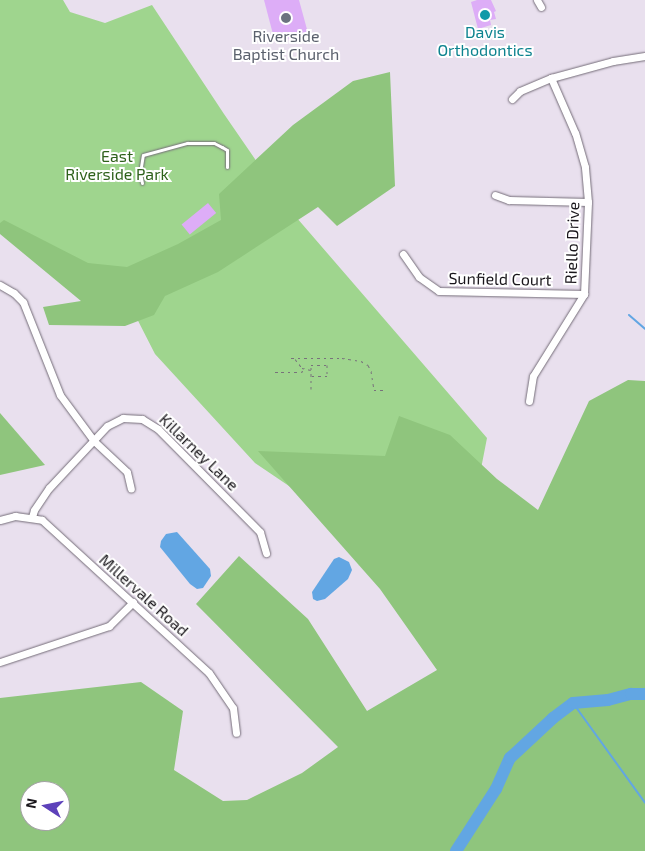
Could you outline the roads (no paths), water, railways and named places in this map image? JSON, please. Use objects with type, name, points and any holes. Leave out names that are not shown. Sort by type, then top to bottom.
[{"type":"street","points":[[537,0],[541,7]]},
{"type":"street","points":[[512,99],[520,91],[552,78],[613,61],[645,56]]},
{"type":"street","name":"Riello Drive","points":[[529,401],[533,376],[584,294],[588,202],[585,167],[575,133],[552,78]]},
{"type":"street","points":[[495,195],[509,200],[588,202]]},
{"type":"street","name":"Sunfield Court","points":[[403,254],[419,277],[429,287],[439,292],[584,294]]},
{"type":"street","points":[[0,285],[14,292],[22,302],[60,394],[94,440],[127,472],[131,489]]},
{"type":"street","name":"Killarney Lane","points":[[32,517],[49,488],[107,426],[123,418],[142,419],[151,423],[260,532],[266,553]]},
{"type":"street","points":[[0,520],[15,516],[32,517]]},
{"type":"street","name":"Millervale Road","points":[[32,517],[42,520],[209,673],[233,708],[236,734]]},
{"type":"street","points":[[0,662],[109,626],[133,602]]},
{"type":"lane","points":[[142,183],[140,172],[144,155],[187,144],[214,143],[222,147],[227,150],[227,167]]},
{"type":"water","points":[[177,532],[210,569],[211,576],[203,588],[197,589],[190,584],[160,547],[161,541],[166,534]]},
{"type":"water","points":[[339,557],[349,562],[352,570],[348,579],[325,599],[317,601],[313,599],[312,592],[334,559]]},
{"type":"waterway","points":[[629,315],[645,329]]},
{"type":"waterway","points":[[456,851],[496,789],[510,758],[553,718],[573,703],[608,700],[631,694],[645,694]]},
{"type":"waterway","points":[[573,703],[645,803]]},
{"type":"place","name":"Davis Orthodontics","points":[[485,15]]},
{"type":"place","name":"Riverside Baptist Church","points":[[286,18]]},
{"type":"park label","name":"East Riverside Park","points":[[117,165]]}]
